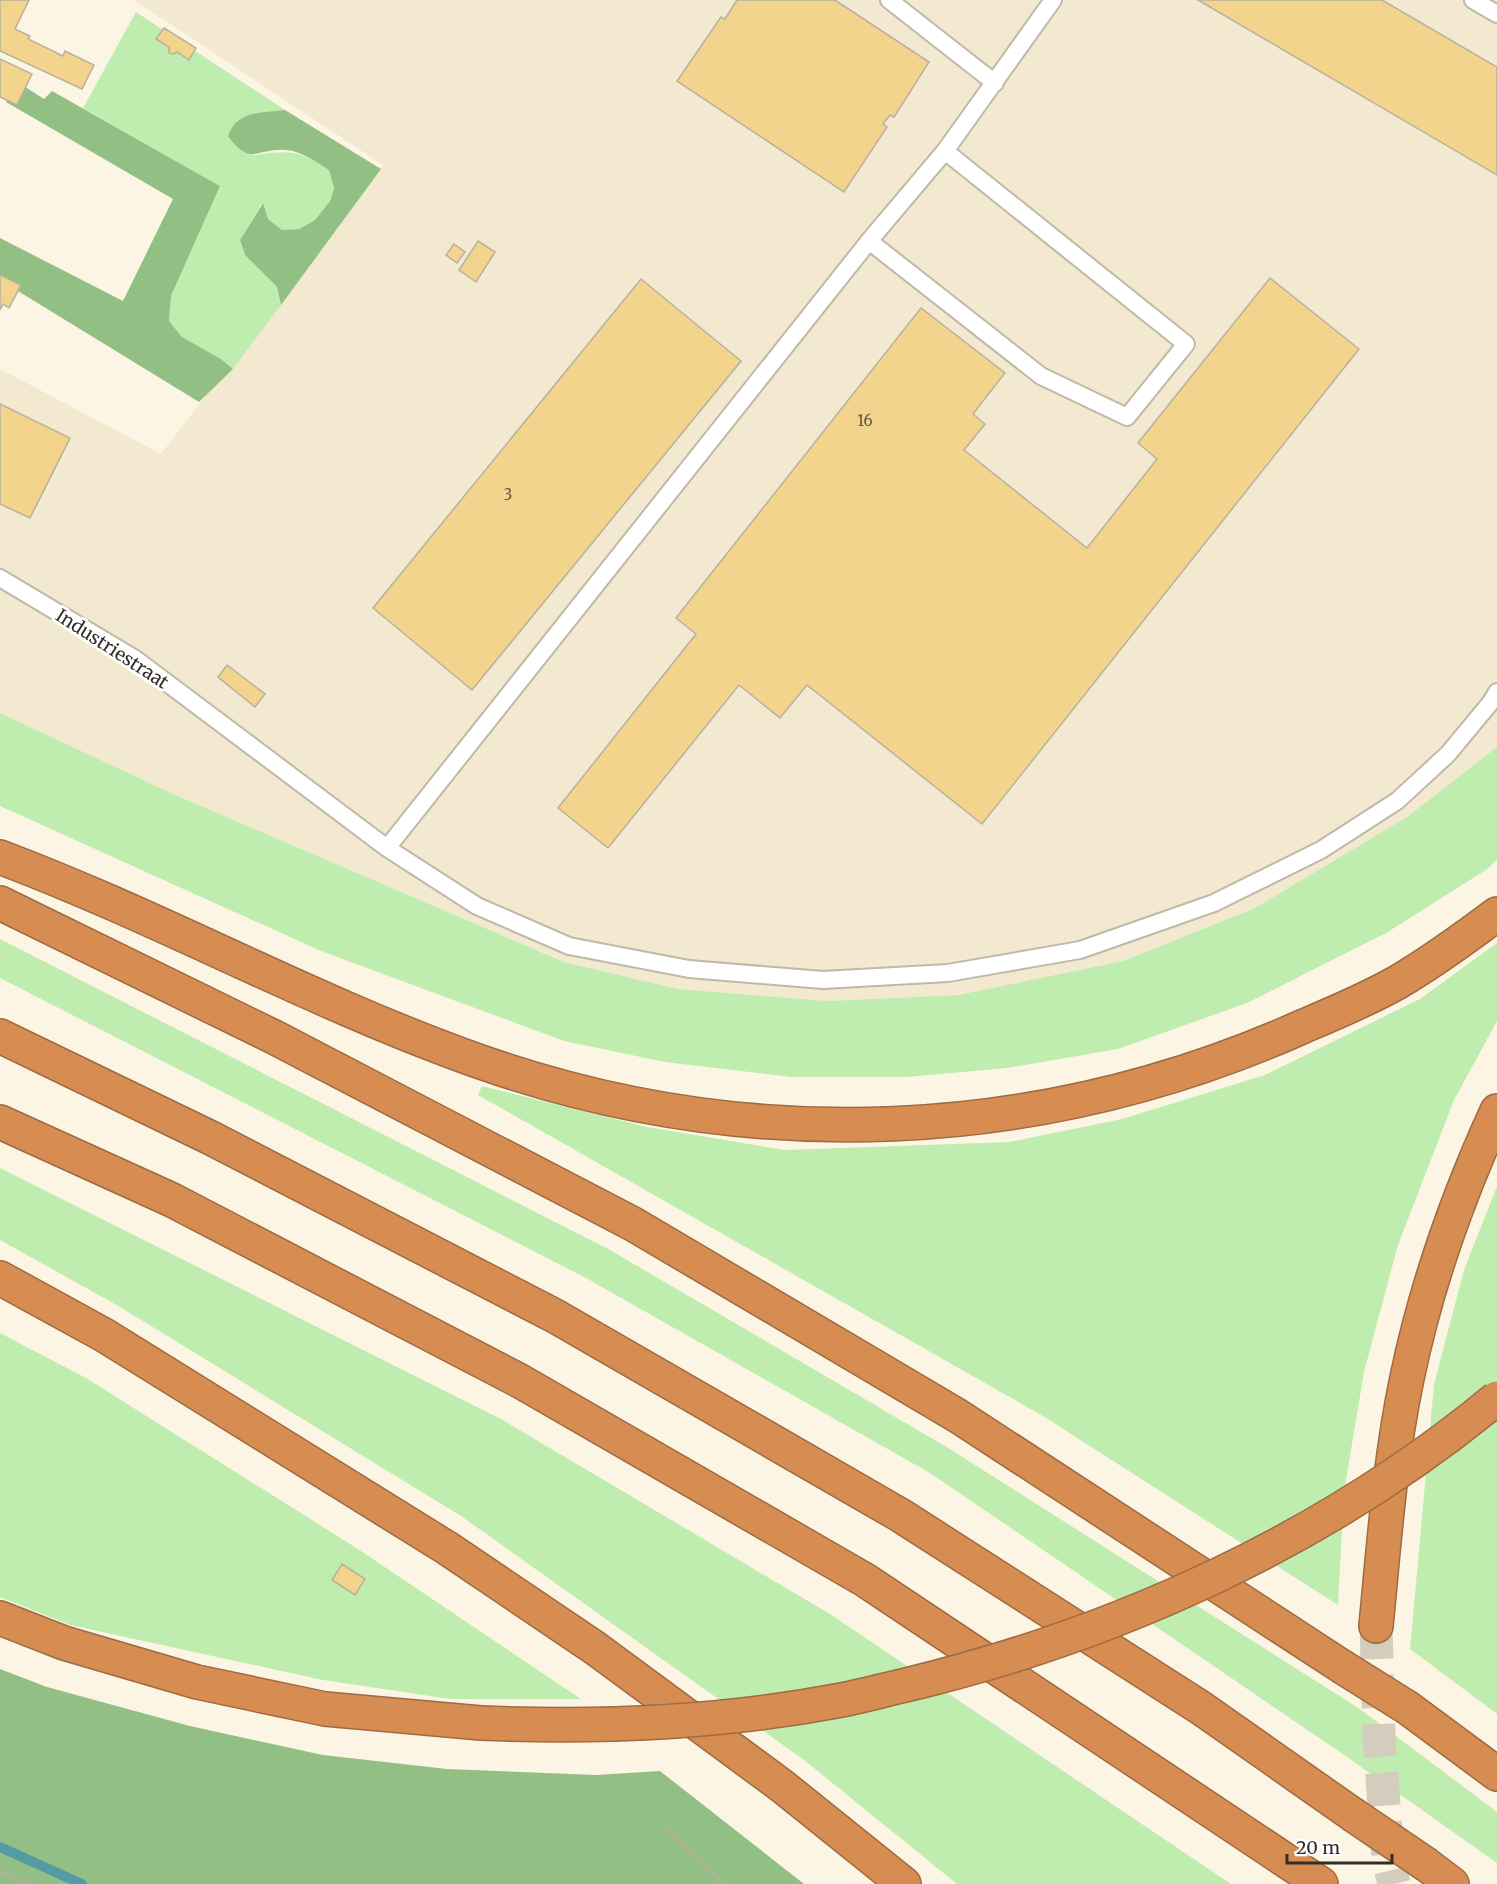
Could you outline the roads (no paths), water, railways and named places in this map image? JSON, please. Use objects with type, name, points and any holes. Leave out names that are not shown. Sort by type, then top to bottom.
[{"type":"highway","points":[[0,857],[65,881],[307,992],[432,1044],[482,1062],[542,1081],[651,1107],[783,1124],[897,1124],[955,1119],[1077,1101],[1174,1076],[1254,1049],[1397,982],[1457,944],[1497,914]]},
{"type":"highway","points":[[0,903],[285,1043],[633,1224],[958,1416],[1408,1708],[1497,1774]]},
{"type":"highway","points":[[0,1036],[211,1138],[555,1316],[900,1515],[1201,1708],[1440,1875]]},
{"type":"highway","points":[[1376,1626],[1390,1488],[1407,1376],[1442,1247],[1467,1178],[1497,1111]]},
{"type":"highway","points":[[0,1122],[172,1200],[530,1386],[865,1580],[1321,1884]]},
{"type":"highway","points":[[0,1278],[104,1335],[466,1561],[595,1648],[782,1786],[904,1884]]},
{"type":"highway","points":[[0,1618],[64,1643],[197,1682],[325,1709],[482,1723],[589,1726],[702,1719],[768,1712],[838,1701],[960,1672],[1068,1638],[1200,1583],[1334,1512],[1384,1481],[1468,1422],[1497,1398]]},
{"type":"lane","points":[[889,0],[995,83]]},
{"type":"lane","points":[[387,848],[869,241],[945,151],[1053,0]]},
{"type":"lane","points":[[1473,0],[1497,14]]},
{"type":"lane","points":[[869,241],[1041,376],[1127,417],[1186,344],[945,151]]},
{"type":"lane","name":"Industriestraat","points":[[0,578],[134,658],[387,848],[477,906],[570,946],[689,969],[823,981],[948,973],[1080,950],[1214,903],[1321,850],[1398,801],[1448,753],[1497,692]]},
{"type":"waterway","points":[[0,1847],[82,1884]]},
{"type":"tunnel","points":[[1376,1626],[1379,1737],[1388,1859],[1394,1884]]}]
